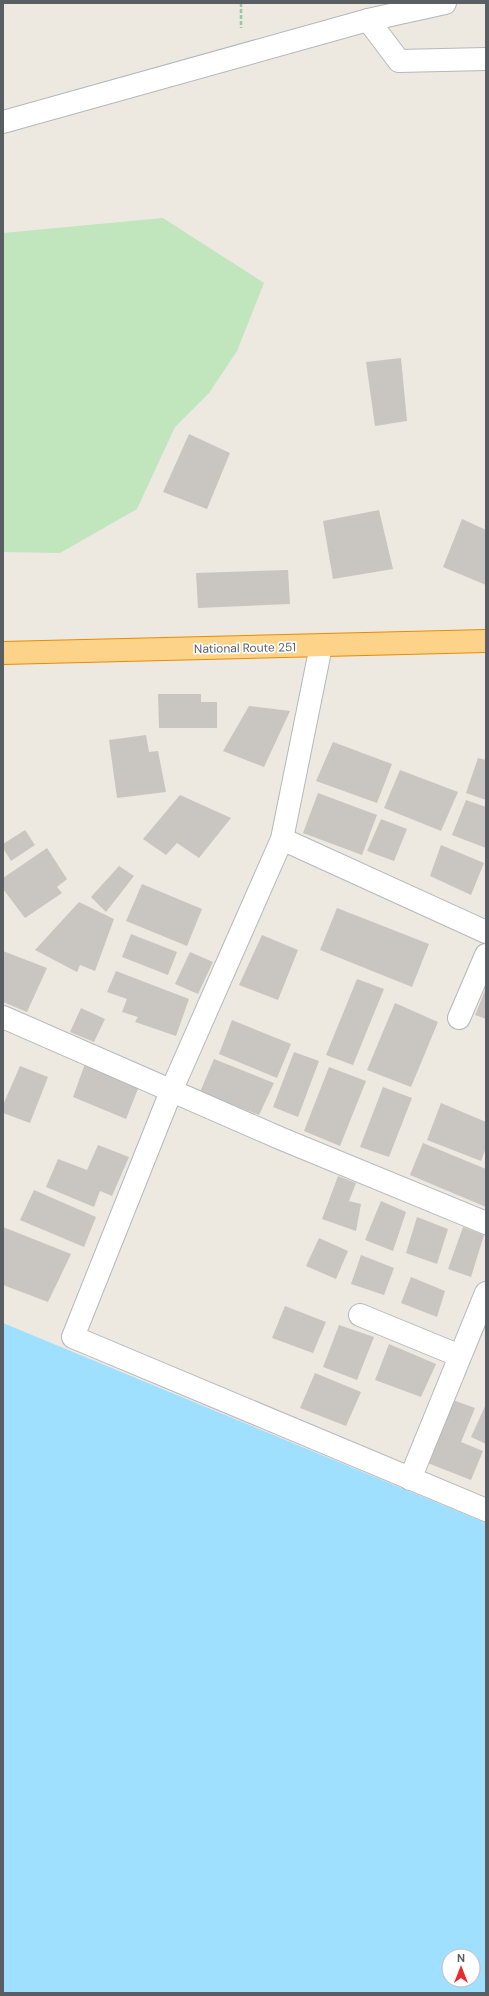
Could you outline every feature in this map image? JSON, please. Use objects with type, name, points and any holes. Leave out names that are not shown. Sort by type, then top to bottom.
[{"type":"highway","name":"National Route 251","points":[[3,654],[486,641]]},
{"type":"street","points":[[3,122],[368,20],[445,3]]},
{"type":"street","points":[[368,20],[399,62],[486,59]]},
{"type":"street","points":[[321,646],[282,838],[172,1089],[73,1337],[486,1510]]},
{"type":"street","points":[[282,838],[486,932]]},
{"type":"street","points":[[459,1018],[486,955]]},
{"type":"street","points":[[3,1017],[172,1089],[282,1139],[486,1223]]},
{"type":"street","points":[[410,1479],[486,1293]]},
{"type":"street","points":[[360,1315],[460,1356]]},
{"type":"path","points":[[241,3],[241,29]]},
{"type":"green space","points":[[163,218],[264,283],[237,351],[209,393],[175,427],[137,509],[60,553],[3,552],[3,233]]},
{"type":"water","points":[[3,1323],[486,1523],[486,1993],[3,1993]]},
{"type":"building","points":[[401,358],[407,421],[375,426],[366,362]]},
{"type":"building","points":[[189,434],[230,453],[207,509],[163,492]]},
{"type":"building","points":[[379,510],[393,569],[333,579],[323,521]]},
{"type":"building","points":[[462,519],[486,530],[486,585],[443,567]]},
{"type":"building","points":[[288,570],[290,604],[198,608],[196,573]]},
{"type":"building","points":[[158,694],[201,694],[201,702],[217,702],[217,728],[159,728]]},
{"type":"building","points":[[249,706],[290,711],[264,767],[223,751]]},
{"type":"building","points":[[146,735],[149,752],[158,751],[166,792],[117,798],[109,740]]},
{"type":"building","points":[[333,742],[392,764],[377,803],[316,781]]},
{"type":"building","points":[[478,758],[486,760],[486,800],[466,793]]},
{"type":"building","points":[[400,770],[458,792],[441,831],[384,808]]},
{"type":"building","points":[[318,793],[377,815],[362,855],[303,833]]},
{"type":"building","points":[[180,795],[231,818],[199,858],[177,843],[166,855],[143,839]]},
{"type":"building","points":[[466,800],[486,807],[486,848],[452,835]]},
{"type":"building","points":[[381,819],[407,829],[394,861],[367,851]]},
{"type":"building","points":[[25,830],[35,845],[11,861],[3,848],[3,844]]},
{"type":"building","points":[[441,845],[484,863],[471,895],[430,876]]},
{"type":"building","points":[[47,848],[67,879],[57,887],[62,893],[25,918],[3,889],[3,878]]},
{"type":"building","points":[[119,866],[134,876],[106,912],[91,897]]},
{"type":"building","points":[[142,884],[202,909],[187,946],[126,921]]},
{"type":"building","points":[[79,902],[114,919],[95,971],[80,965],[77,972],[35,950]]},
{"type":"building","points":[[337,908],[429,944],[412,987],[320,950]]},
{"type":"building","points":[[131,934],[177,952],[168,975],[122,957]]},
{"type":"building","points":[[262,935],[298,950],[278,1000],[239,985]]},
{"type":"building","points":[[3,951],[47,968],[27,1012],[3,1002]]},
{"type":"building","points":[[190,952],[213,962],[198,994],[175,984]]},
{"type":"building","points":[[116,971],[189,999],[176,1036],[135,1022],[138,1017],[122,1012],[127,999],[107,992]]},
{"type":"building","points":[[357,979],[384,989],[353,1065],[326,1055]]},
{"type":"building","points":[[486,988],[486,1019],[475,1015]]},
{"type":"building","points":[[395,1003],[438,1022],[411,1087],[367,1070]]},
{"type":"building","points":[[81,1008],[105,1019],[94,1042],[70,1032]]},
{"type":"building","points":[[232,1020],[291,1044],[277,1078],[219,1054]]},
{"type":"building","points":[[294,1052],[319,1061],[298,1117],[273,1107]]},
{"type":"building","points":[[214,1059],[274,1083],[259,1115],[200,1092]]},
{"type":"building","points":[[86,1061],[140,1084],[126,1119],[73,1097]]},
{"type":"building","points":[[20,1066],[48,1077],[30,1123],[3,1113],[3,1105]]},
{"type":"building","points":[[329,1067],[366,1081],[340,1146],[304,1131]]},
{"type":"building","points":[[383,1087],[412,1098],[389,1157],[360,1147]]},
{"type":"building","points":[[441,1103],[486,1122],[486,1148],[481,1161],[427,1140]]},
{"type":"building","points":[[423,1143],[486,1169],[486,1207],[410,1175]]},
{"type":"building","points":[[98,1145],[129,1157],[112,1196],[100,1191],[94,1207],[46,1187],[58,1159],[87,1170]]},
{"type":"building","points":[[338,1176],[356,1183],[349,1201],[361,1204],[356,1231],[322,1219]]},
{"type":"building","points":[[34,1190],[96,1217],[84,1247],[20,1220]]},
{"type":"building","points":[[381,1201],[406,1212],[393,1251],[365,1240]]},
{"type":"building","points":[[417,1217],[448,1229],[437,1264],[406,1253]]},
{"type":"building","points":[[3,1227],[71,1254],[48,1302],[3,1285]]},
{"type":"building","points":[[463,1227],[484,1235],[471,1277],[448,1269]]},
{"type":"building","points":[[319,1238],[348,1251],[336,1279],[306,1266]]},
{"type":"building","points":[[361,1255],[394,1268],[384,1295],[351,1284]]},
{"type":"building","points":[[411,1277],[445,1291],[437,1317],[401,1303]]},
{"type":"building","points":[[285,1306],[326,1322],[313,1353],[272,1338]]},
{"type":"building","points":[[339,1325],[374,1337],[357,1380],[323,1367]]},
{"type":"building","points":[[389,1344],[436,1364],[421,1397],[375,1380]]},
{"type":"building","points":[[315,1373],[361,1392],[346,1426],[300,1408]]},
{"type":"building","points":[[450,1399],[475,1408],[461,1442],[483,1451],[471,1480],[425,1462]]},
{"type":"building","points":[[486,1404],[486,1444],[471,1437]]}]
